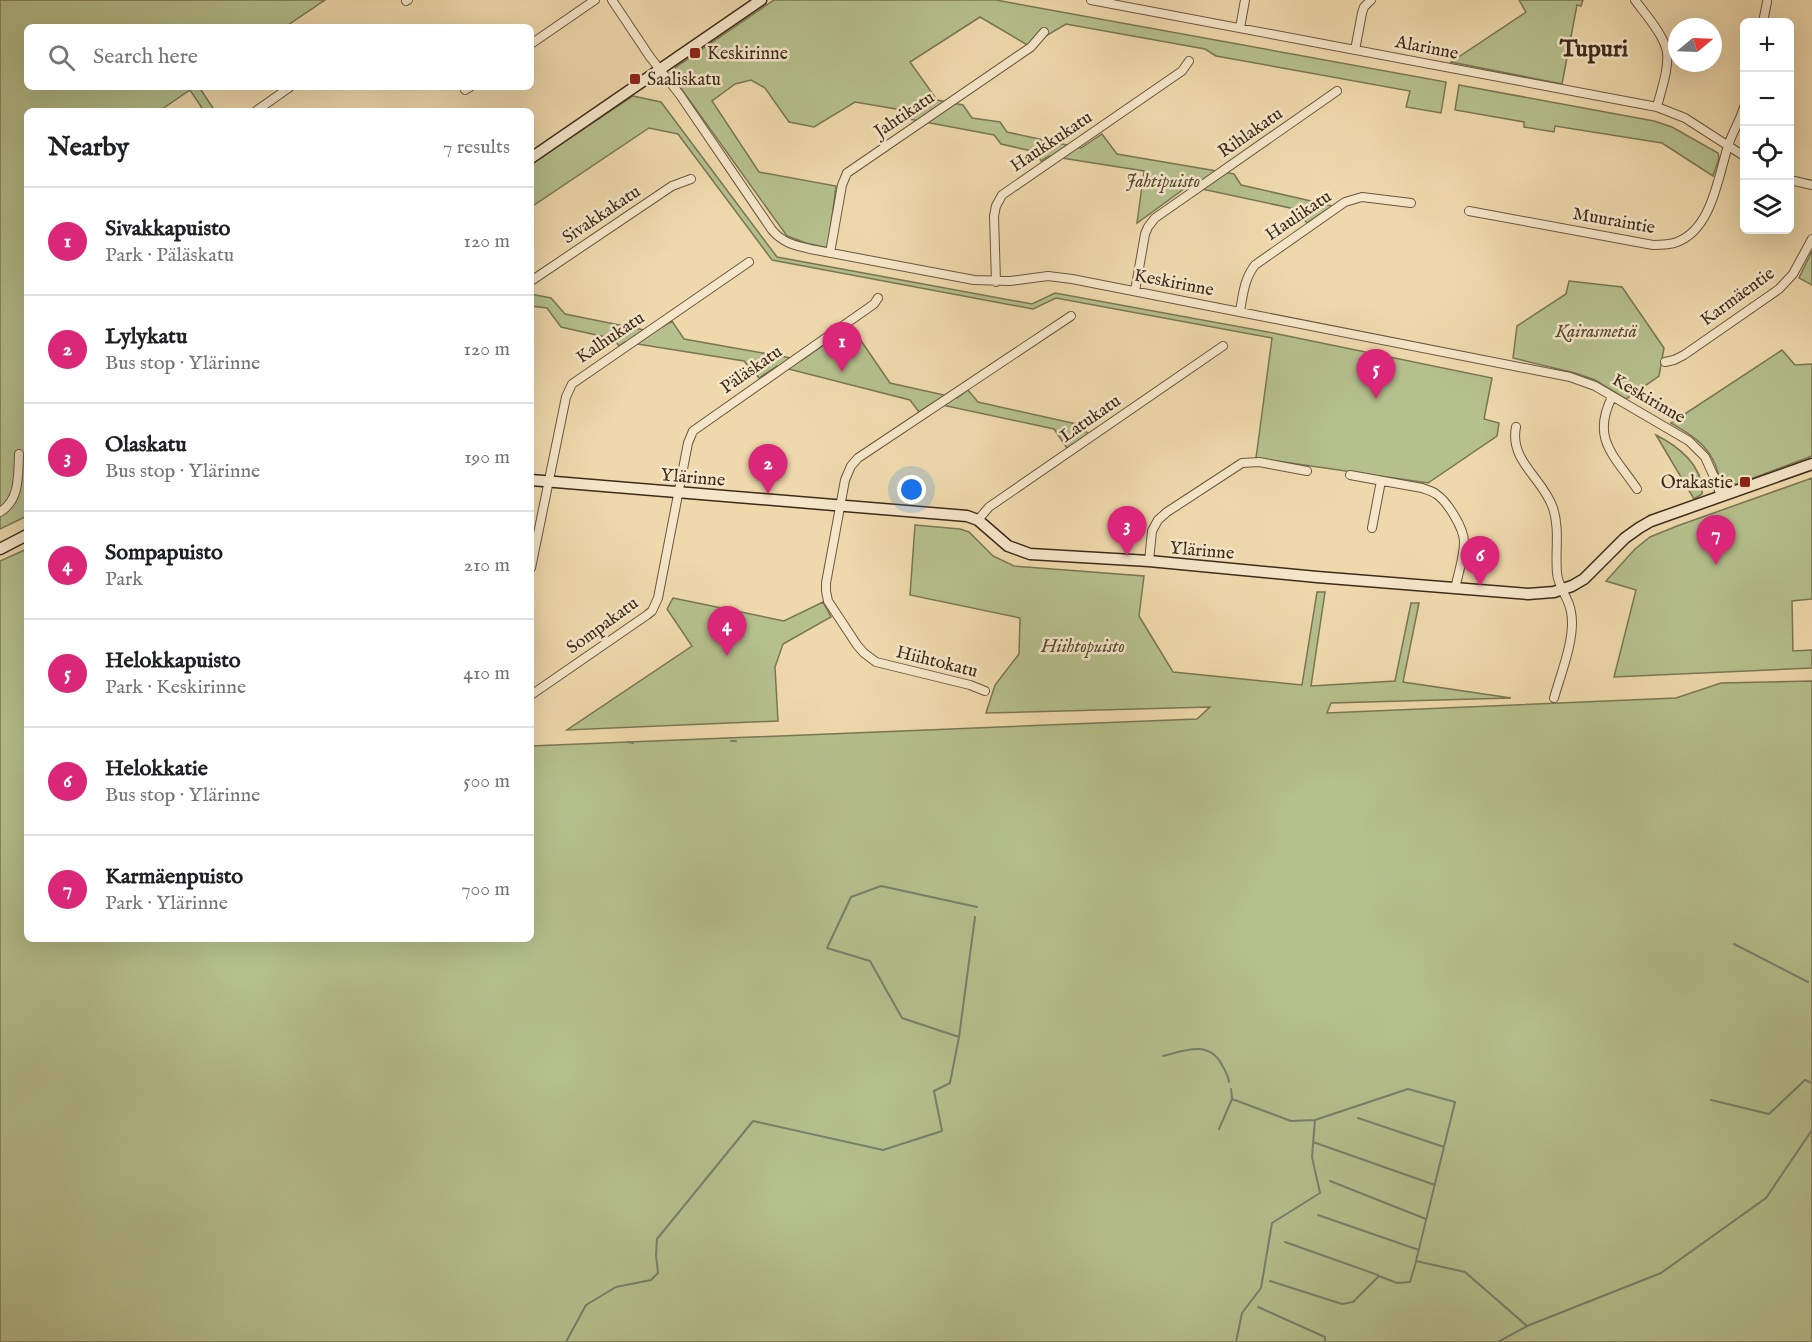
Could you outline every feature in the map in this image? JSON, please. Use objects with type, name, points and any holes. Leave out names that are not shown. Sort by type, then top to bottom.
[{"type":"street","points":[[534,42],[595,0]]},
{"type":"street","points":[[612,0],[660,69]]},
{"type":"street","points":[[534,156],[761,0]]},
{"type":"street","name":"Alarinne","points":[[1091,0],[1132,4],[1240,28],[1657,107],[1685,118],[1740,153]]},
{"type":"street","points":[[1240,28],[1245,0]]},
{"type":"street","points":[[1355,50],[1362,13],[1371,0]]},
{"type":"street","points":[[1635,0],[1666,50],[1666,66],[1657,107]]},
{"type":"street","points":[[1764,18],[1767,2]]},
{"type":"street","name":"Jahtikatu","points":[[830,253],[842,185],[847,173],[1031,47],[1044,32]]},
{"type":"street","name":"Haukkukatu","points":[[996,282],[994,216],[1002,195],[1182,71],[1189,61]]},
{"type":"street","name":"Keskirinne","points":[[660,69],[777,236],[787,243],[959,278],[996,282],[1054,276],[1570,377],[1595,386],[1678,433],[1698,448],[1711,468],[1721,496]]},
{"type":"street","points":[[260,108],[286,90]]},
{"type":"street","name":"Rihlakatu","points":[[1135,291],[1145,234],[1155,218],[1337,91]]},
{"type":"street","name":"Muuraintie","points":[[1469,211],[1653,245],[1676,243],[1693,231],[1707,210],[1728,145],[1740,116]]},
{"type":"street","name":"Sivakkakatu","points":[[534,279],[672,186],[691,179]]},
{"type":"street","points":[[1794,181],[1812,185]]},
{"type":"street","name":"Haulikatu","points":[[1240,311],[1245,284],[1255,265],[1345,202],[1362,196],[1411,203]]},
{"type":"street","name":"Karmäentie","points":[[1665,362],[1684,355],[1779,289],[1793,274],[1812,239]]},
{"type":"street","name":"Kalhukatu","points":[[534,554],[566,397],[572,384],[750,262]]},
{"type":"street","name":"Päläskatu","points":[[678,492],[688,443],[693,431],[874,304],[878,298]]},
{"type":"street","name":"Hiihtokatu","points":[[985,691],[970,685],[882,664],[870,658],[857,645],[834,610],[826,591],[845,480],[854,462],[1071,316]]},
{"type":"street","name":"Latukatu","points":[[978,520],[990,507],[1223,346]]},
{"type":"street","points":[[1612,397],[1606,410],[1603,427],[1604,439],[1637,489]]},
{"type":"street","points":[[1516,427],[1514,440],[1516,450],[1547,495],[1554,510],[1557,531],[1557,574],[1570,606],[1571,634],[1554,698]]},
{"type":"street","points":[[0,512],[10,505],[18,485],[19,454]]},
{"type":"street","points":[[1149,561],[1152,531],[1158,520],[1237,465],[1254,461],[1307,471]]},
{"type":"street","name":"Ylärinne","points":[[534,480],[952,514],[978,520],[1008,546],[1030,554],[1149,561],[1528,594],[1563,590],[1578,583],[1591,574],[1626,538],[1639,528],[1665,515],[1812,464]]},
{"type":"street","points":[[1350,475],[1432,491],[1440,497],[1462,532],[1464,542],[1455,589]]},
{"type":"street","points":[[1372,528],[1381,481]]},
{"type":"street","name":"Sompakatu","points":[[534,692],[652,611],[658,598],[678,492]]},
{"type":"street","points":[[0,549],[24,537]]},
{"type":"green space","points":[[0,0],[325,0],[289,24],[24,24],[24,90],[190,90],[163,108],[24,108],[24,517],[0,529]]},
{"type":"green space","name":"Jahtipuisto","points":[[774,0],[996,0],[1446,82],[1441,113],[1406,107],[1410,91],[1216,56],[1205,49],[1066,24],[1029,46],[980,17],[910,62],[937,100],[963,105],[972,118],[1000,122],[1007,132],[1081,148],[1102,134],[1117,154],[1234,174],[1241,185],[1333,206],[1307,223],[1295,209],[1188,186],[1137,223],[1144,171],[1049,156],[1041,161],[1036,152],[1001,144],[994,135],[909,119],[902,110],[855,102],[814,127],[789,122],[765,88],[751,80],[735,84],[712,101],[759,172],[836,186],[828,248],[787,236],[675,80],[673,73],[676,67]]},
{"type":"green space","points":[[1519,0],[1583,0],[1581,6],[1577,5],[1562,84],[1451,62],[1526,12]]},
{"type":"green space","points":[[1459,85],[1654,121],[1672,127],[1718,153],[1719,158],[1713,176],[1662,143],[1555,126],[1554,132],[1524,127],[1524,122],[1455,110]]},
{"type":"green space","points":[[190,90],[201,90],[213,108],[202,108]]},
{"type":"green space","points":[[633,96],[661,102],[777,257],[1032,304],[1055,293],[1273,333],[1492,378],[1484,419],[1499,423],[1497,436],[1428,483],[1256,458],[1272,338],[1056,298],[1033,309],[772,260],[678,134],[649,128],[534,205],[534,162]]},
{"type":"green space","points":[[1812,251],[1812,285],[1799,278]]},
{"type":"green space","name":"Kairasmetsä","points":[[1569,281],[1622,287],[1664,348],[1659,376],[1626,399],[1595,380],[1513,358],[1517,326],[1566,294]]},
{"type":"green space","points":[[534,295],[551,298],[565,314],[654,332],[672,321],[684,339],[802,360],[851,326],[890,383],[957,398],[968,390],[978,402],[1081,425],[1089,435],[1067,448],[1054,429],[933,403],[919,412],[910,400],[777,366],[759,378],[744,361],[625,342],[619,346],[614,339],[561,327],[547,308],[534,306]]},
{"type":"green space","points":[[1782,350],[1795,365],[1812,364],[1812,456],[1737,484],[1725,485],[1707,450],[1691,435],[1671,423]]},
{"type":"green space","points":[[1656,435],[1673,445],[1688,458],[1699,475],[1702,494],[1694,499]]},
{"type":"green space","points":[[1812,478],[1812,599],[1792,601],[1793,651],[1812,650],[1812,668],[1614,677],[1636,590],[1606,581],[1635,549],[1650,537],[1677,526]]},
{"type":"green space","name":"Hiihtopuisto","points":[[915,525],[960,529],[969,532],[993,556],[1014,566],[1144,576],[1139,616],[1173,672],[1302,685],[1317,592],[1325,592],[1311,686],[1395,681],[1411,603],[1419,603],[1403,682],[1511,698],[1331,703],[1327,713],[1676,698],[1721,683],[1812,681],[1812,1342],[0,1342],[0,561],[24,550],[24,942],[534,942],[534,746],[1197,719],[1210,707],[986,713],[995,685],[1019,654],[1020,618],[910,595]]},
{"type":"green space","points":[[673,598],[784,621],[823,602],[831,617],[783,644],[775,667],[778,721],[567,730],[692,646],[667,609]]},
{"type":"waterway","points":[[731,741],[736,741]]},
{"type":"waterway","points":[[628,742],[633,743]]},
{"type":"waterway","points":[[959,1037],[902,1018],[870,961],[827,948],[851,897],[881,886],[977,907]]},
{"type":"waterway","points":[[566,1342],[586,1305],[616,1287],[651,1280],[658,1273],[657,1239],[753,1121],[883,1150],[942,1131],[934,1091],[950,1083],[959,1037],[975,917]]},
{"type":"waterway","points":[[1734,944],[1808,982]]},
{"type":"waterway","points":[[1163,1056],[1196,1049],[1211,1052],[1222,1065],[1229,1082]]},
{"type":"waterway","points":[[1711,1100],[1769,1114],[1805,1080],[1812,1083]]},
{"type":"waterway","points":[[1231,1089],[1232,1098]]},
{"type":"waterway","points":[[1219,1129],[1232,1099],[1291,1121],[1315,1120],[1408,1089],[1455,1102],[1416,1261],[1465,1272],[1527,1326]]},
{"type":"waterway","points":[[1358,1118],[1444,1147]]},
{"type":"waterway","points":[[1236,1342],[1242,1313],[1261,1288],[1272,1223],[1320,1193],[1312,1157],[1315,1120]]},
{"type":"waterway","points":[[1498,1342],[1527,1326],[1661,1273],[1766,1198],[1812,1130]]},
{"type":"waterway","points":[[1313,1142],[1435,1185]]},
{"type":"waterway","points":[[1330,1181],[1426,1219]]},
{"type":"waterway","points":[[1318,1215],[1419,1250]]},
{"type":"waterway","points":[[1285,1242],[1378,1275]]},
{"type":"waterway","points":[[1270,1281],[1342,1304],[1353,1302],[1379,1276],[1397,1283],[1410,1282],[1416,1262]]},
{"type":"waterway","points":[[1258,1307],[1325,1337],[1325,1342]]},
{"type":"place","name":"Keskirinne","points":[[695,53]]},
{"type":"place","name":"Saaliskatu","points":[[635,79]]},
{"type":"place","name":"Sivakkapuisto","points":[[842,372]]},
{"type":"place","name":"Helokkapuisto","points":[[1376,399]]},
{"type":"place","name":"Orakastie","points":[[1745,482]]},
{"type":"place","name":"Lylykatu","points":[[768,494]]},
{"type":"place","name":"Olaskatu","points":[[1127,556]]},
{"type":"place","name":"Karmäenpuisto","points":[[1716,565]]},
{"type":"place","name":"Helokkatie","points":[[1480,586]]},
{"type":"place","name":"Sompapuisto","points":[[727,656]]},
{"type":"district","name":"Tupuri","points":[[1594,48]]}]
